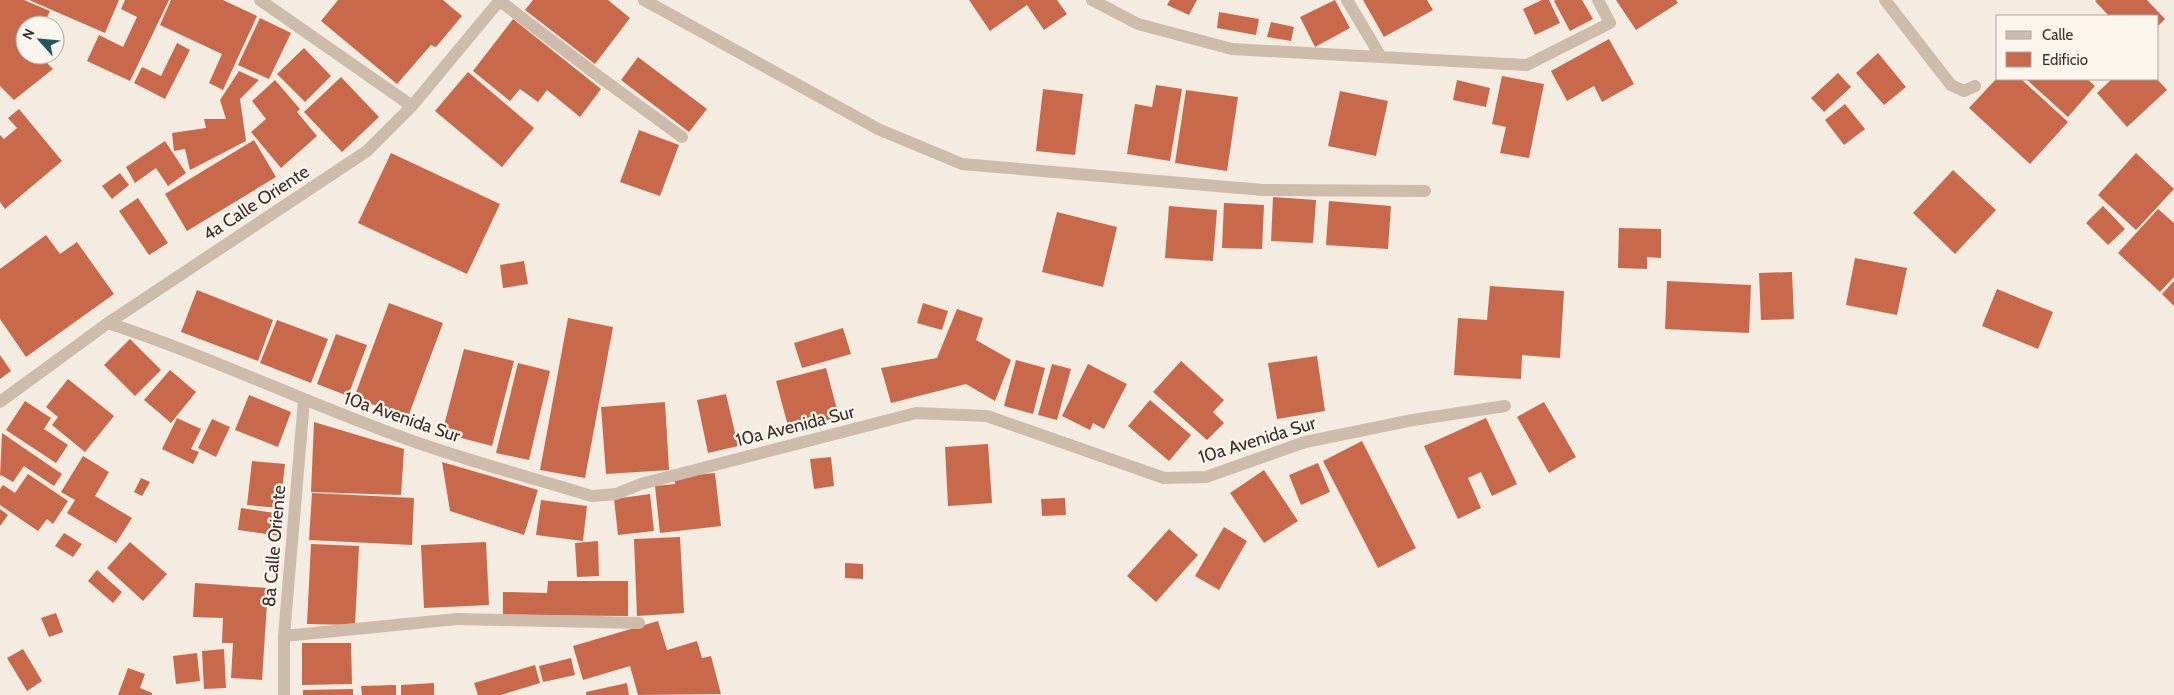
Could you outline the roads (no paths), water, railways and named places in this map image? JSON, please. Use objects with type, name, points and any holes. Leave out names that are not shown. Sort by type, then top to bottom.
[{"type":"street","points":[[260,0],[412,106]]},
{"type":"street","points":[[500,0],[597,75],[682,136]]},
{"type":"street","name":"4a Calle Oriente","points":[[0,402],[108,323],[367,151],[412,106],[500,0]]},
{"type":"street","points":[[644,0],[878,129],[962,164],[1263,190],[1425,191]]},
{"type":"street","points":[[1092,0],[1138,24],[1232,49],[1527,65],[1610,23],[1598,0]]},
{"type":"street","points":[[1348,0],[1381,57]]},
{"type":"street","points":[[1885,0],[1951,85],[1964,91],[1975,86]]},
{"type":"street","name":"10a Avenida Sur","points":[[108,323],[157,339],[304,400],[408,440],[592,496],[616,494],[641,484],[916,413],[987,416],[1164,478],[1206,477],[1305,442],[1412,420],[1505,406]]},
{"type":"street","name":"8a Calle Oriente","points":[[284,695],[284,636],[304,400]]},
{"type":"street","points":[[284,636],[457,619],[639,623]]}]
